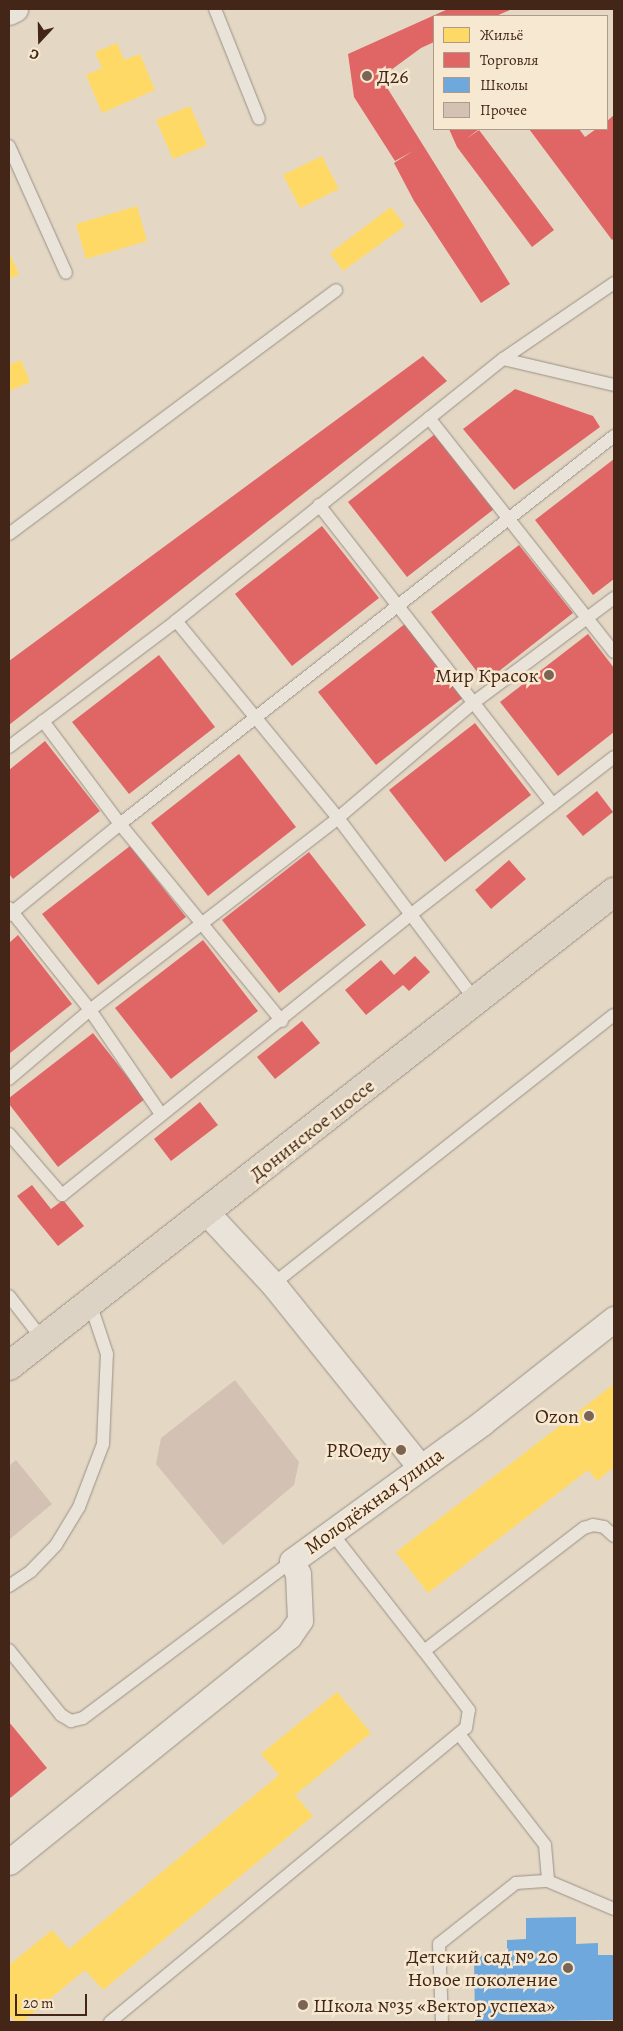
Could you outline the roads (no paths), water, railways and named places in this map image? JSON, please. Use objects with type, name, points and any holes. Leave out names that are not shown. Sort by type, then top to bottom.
[{"type":"main road","name":"Донинское шоссе","points":[[9,1366],[207,1213],[614,892]]},
{"type":"street","points":[[9,12],[15,9]]},
{"type":"street","points":[[207,1213],[273,1284],[420,1467]]},
{"type":"street","name":"Молодёжная улица","points":[[9,1862],[289,1636],[300,1620],[298,1574],[292,1560],[420,1467],[614,1319]]},
{"type":"lane","points":[[215,9],[259,120]]},
{"type":"lane","points":[[9,146],[66,273]]},
{"type":"lane","points":[[9,747],[176,621],[319,504],[503,359],[614,282]]},
{"type":"lane","points":[[9,534],[336,290]]},
{"type":"lane","points":[[503,359],[614,385]]},
{"type":"lane","points":[[429,418],[508,522],[614,652]]},
{"type":"lane","points":[[162,1114],[90,1010],[10,912],[254,719],[400,608],[614,436]]},
{"type":"lane","points":[[319,504],[553,804]]},
{"type":"lane","points":[[9,1080],[90,1010],[205,923],[338,818],[473,703],[614,598]]},
{"type":"lane","points":[[176,621],[254,719],[338,818],[409,916],[476,1002]]},
{"type":"lane","points":[[43,721],[120,824],[205,923],[282,1021]]},
{"type":"lane","points":[[9,1134],[62,1196],[162,1114],[282,1021],[409,916],[614,757]]},
{"type":"lane","points":[[273,1284],[614,1015]]},
{"type":"lane","points":[[9,1296],[43,1340]]},
{"type":"lane","points":[[9,1586],[31,1571],[56,1546],[83,1499],[102,1444],[107,1354],[90,1303]]},
{"type":"lane","points":[[424,1651],[584,1528],[593,1525],[604,1527],[614,1536]]},
{"type":"lane","points":[[110,2022],[469,1723],[469,1710],[331,1532]]},
{"type":"lane","points":[[9,1650],[61,1716],[71,1721],[83,1718],[292,1560]]},
{"type":"lane","points":[[458,1734],[545,1846],[548,1881]]},
{"type":"lane","points":[[442,2022],[439,1944],[516,1882],[548,1881],[614,1909]]},
{"type":"place","name":"Д26","points":[[367,76]]},
{"type":"place","name":"Мир Красок","points":[[549,675]]},
{"type":"place","name":"Ozon","points":[[589,1416]]},
{"type":"place","name":"PROеду","points":[[401,1450]]},
{"type":"place","name":"Детский сад № 20 Новое поколение","points":[[568,1968]]},
{"type":"place","name":"Школа №35 «Вектор успеха»","points":[[303,2005]]}]
